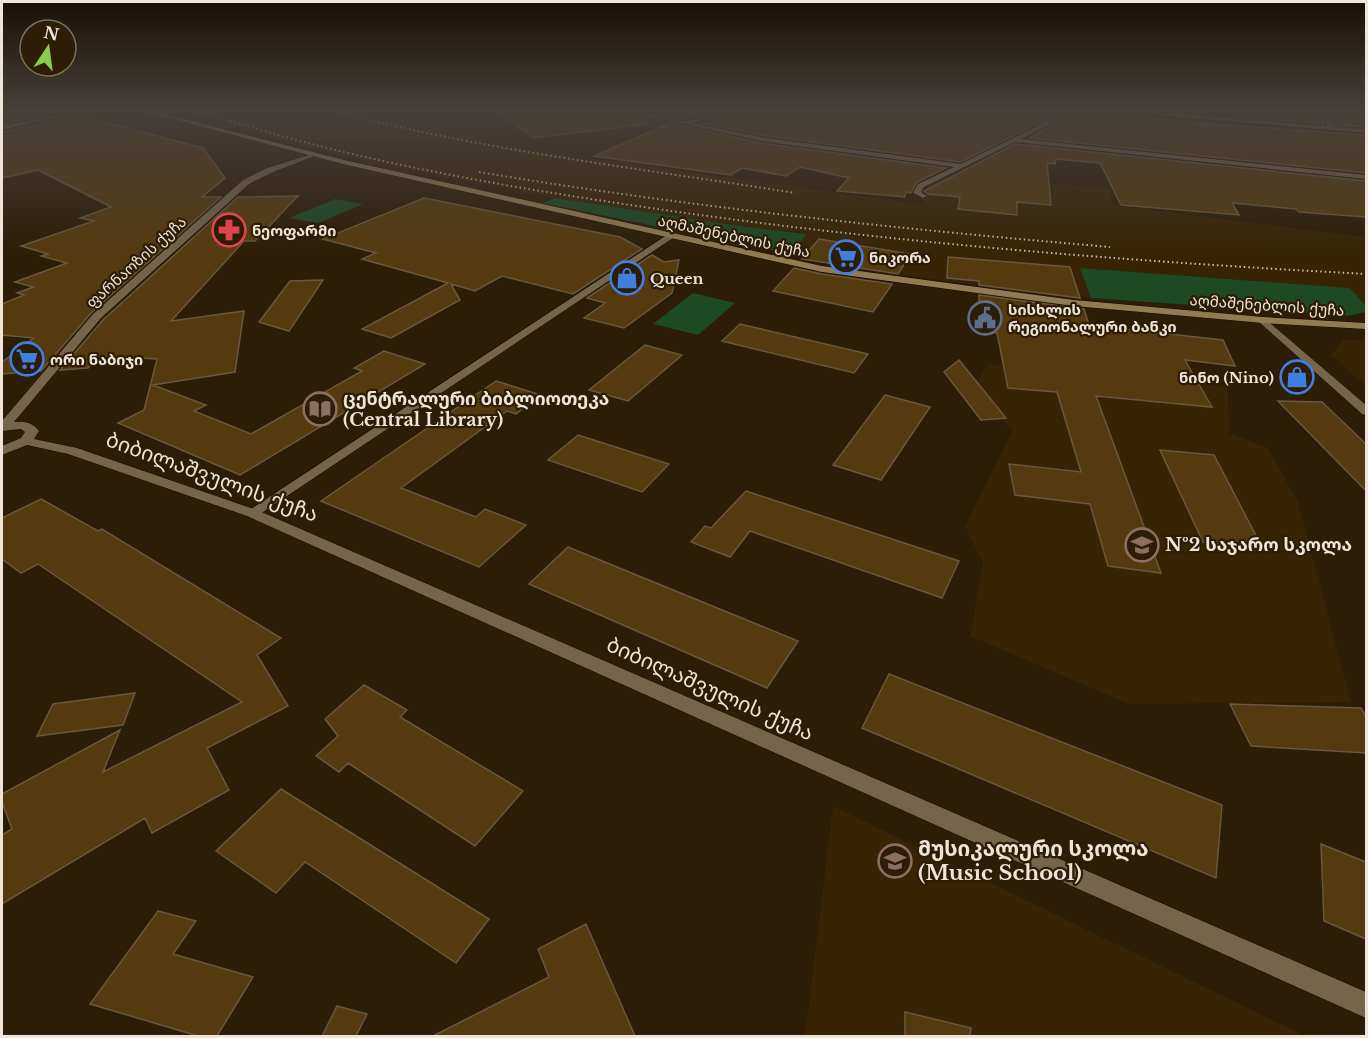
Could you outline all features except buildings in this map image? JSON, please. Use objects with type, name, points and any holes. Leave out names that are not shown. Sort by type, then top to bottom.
[{"type":"main road","name":"აღმაშენებლის ქუჩა","points":[[333,158],[822,269],[924,285],[1074,303],[1263,320],[1366,326]]},
{"type":"street","name":"ფარნაოზის ქუჩა","points":[[3,426],[97,316],[246,182],[302,158]]},
{"type":"street","points":[[906,158],[963,166]]},
{"type":"street","points":[[923,196],[917,193],[921,186],[978,158]]},
{"type":"street","points":[[1190,158],[1366,177]]},
{"type":"street","points":[[252,513],[670,236]]},
{"type":"street","points":[[1263,320],[1366,411]]},
{"type":"street","points":[[2,451],[26,441],[32,431],[30,427],[15,424],[3,426]]},
{"type":"street","name":"ბიბილაშვულის ქუჩა","points":[[26,441],[72,451],[252,513],[1366,1005]]},
{"type":"shaded area","points":[[356,158],[594,158],[924,205],[928,185],[954,174],[1110,189],[1111,205],[1366,237],[1366,306],[1350,288],[1081,268],[1091,298],[921,278],[790,254],[806,233],[747,227],[555,198]]},
{"type":"shaded area","points":[[1343,340],[1366,340],[1366,386],[1331,355]]},
{"type":"shaded area","name":"№2 საჯარო სკოლა","points":[[989,364],[1228,387],[1229,433],[1268,448],[1298,502],[1351,702],[1129,704],[970,636],[983,563],[965,526],[1013,430],[971,389]]},
{"type":"shaded area","points":[[833,806],[1305,1036],[805,1036]]},
{"type":"green space","points":[[555,198],[807,234],[790,254],[543,203]]},
{"type":"green space","points":[[335,199],[363,204],[318,223],[289,218]]},
{"type":"green space","points":[[1080,268],[1350,288],[1366,306],[1366,312],[1347,316],[1091,298]]},
{"type":"green space","points":[[693,293],[735,303],[698,335],[653,324]]},
{"type":"railway","points":[[371,158],[470,179],[637,206],[819,230],[1001,249],[1366,274]]},
{"type":"railway","points":[[567,158],[795,193]]},
{"type":"railway","points":[[479,172],[557,185],[794,216],[1110,247]]},
{"type":"place","name":"ნეოფარმი","points":[[229,230]]},
{"type":"place","name":"ნიკორა","points":[[846,257]]},
{"type":"place","name":"Queen","points":[[627,278]]},
{"type":"place","name":"სისხლის რეგიონალური ბანკი","points":[[985,318]]},
{"type":"place","name":"ორი ნაბიჯი","points":[[27,359]]},
{"type":"place","name":"ნინო (Nino)","points":[[1297,377]]},
{"type":"place","name":"ცენტრალური ბიბლიოთეკა (Central Library)","points":[[320,409]]},
{"type":"place","name":"№2 საჯარო სკოლა","points":[[1142,545]]},
{"type":"place","name":"მუსიკალური სკოლა (Music School)","points":[[895,861]]}]
